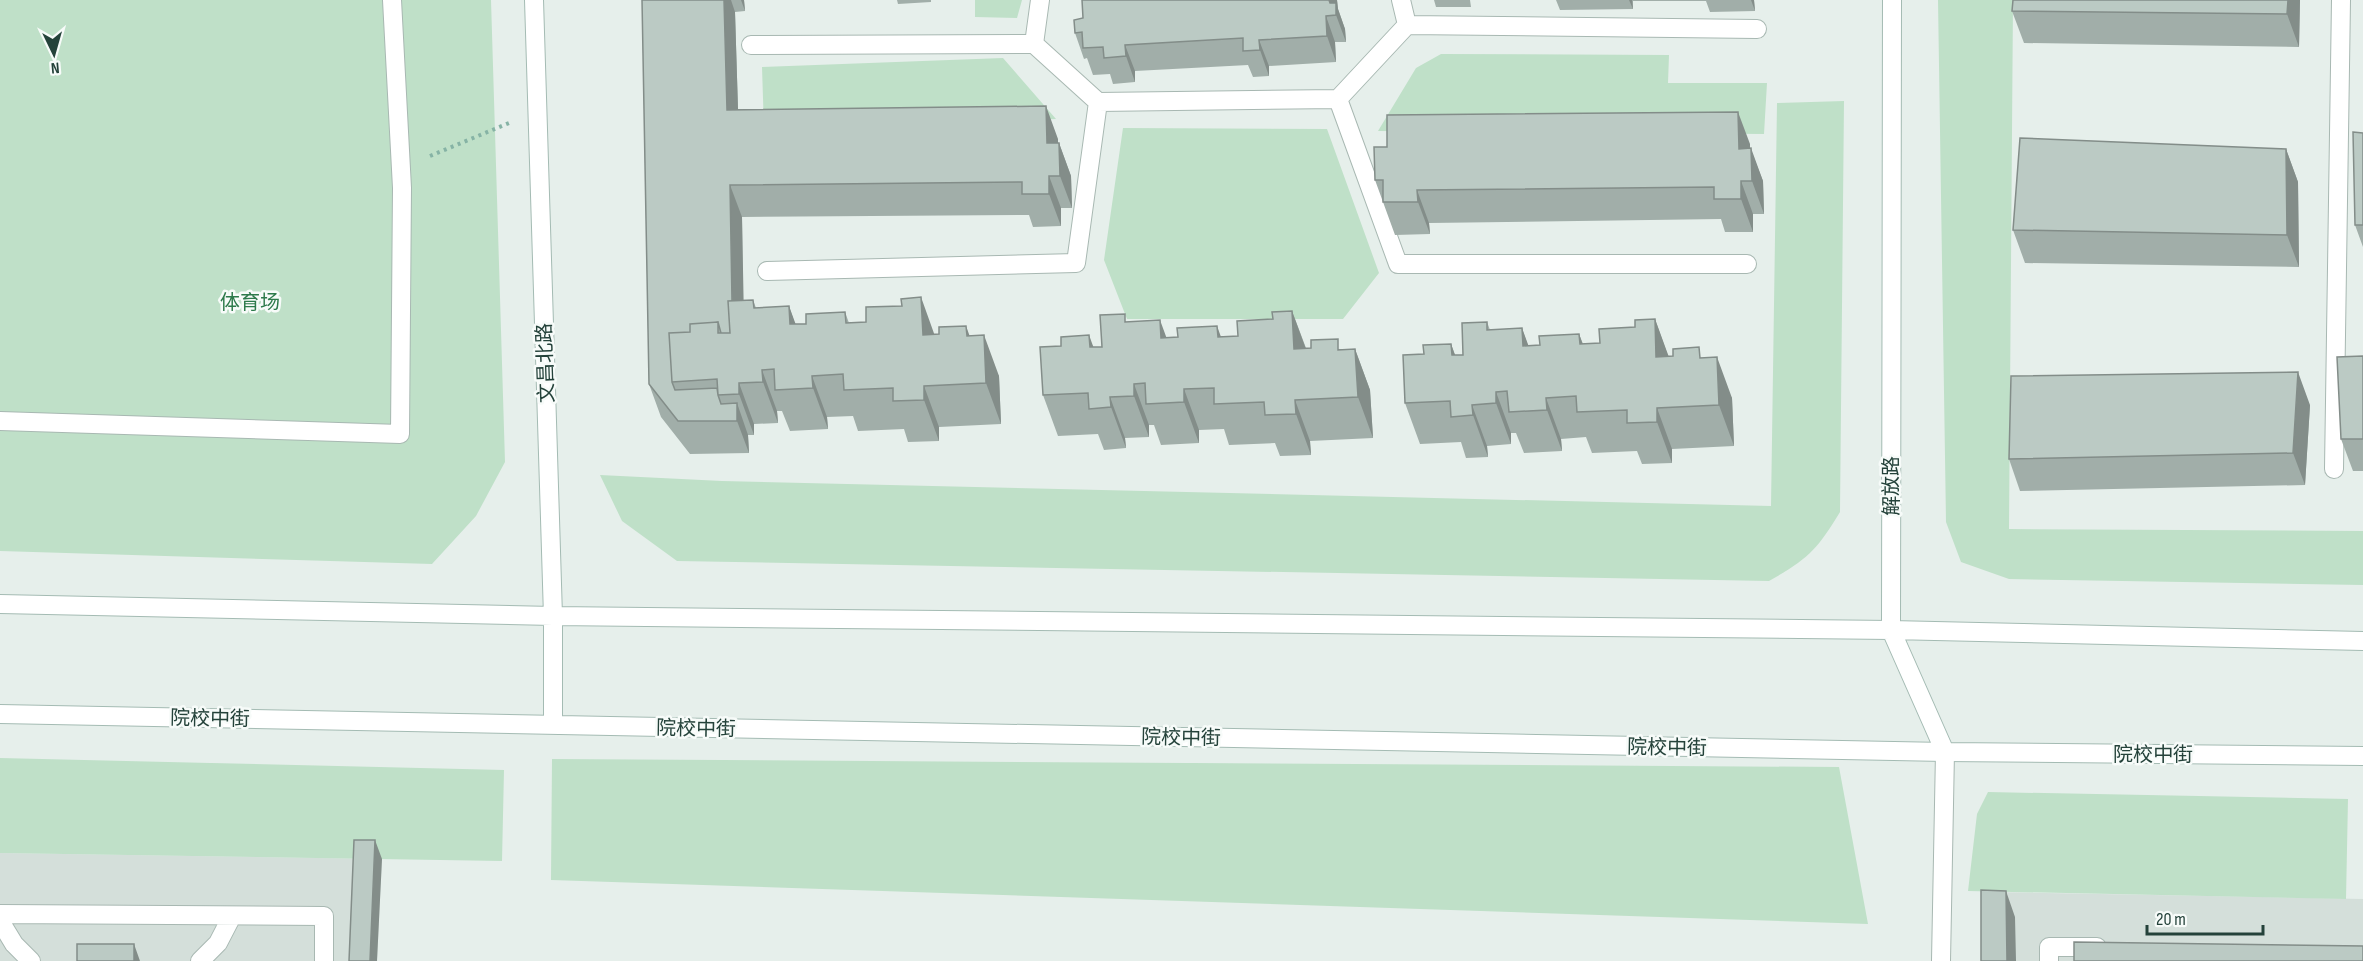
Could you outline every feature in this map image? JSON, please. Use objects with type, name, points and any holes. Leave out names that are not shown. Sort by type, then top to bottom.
[{"type":"main road","points":[[0,421],[400,434],[402,168],[392,0]]},
{"type":"main road","name":"文昌北路","points":[[534,0],[553,616],[553,725]]},
{"type":"main road","points":[[1034,44],[1040,0]]},
{"type":"main road","points":[[1401,0],[1407,25]]},
{"type":"main road","name":"解放路","points":[[1892,0],[1891,630],[1945,752],[1941,961]]},
{"type":"main road","points":[[2334,469],[2341,0]]},
{"type":"main road","points":[[751,45],[1034,44],[1098,102],[1338,99],[1407,25],[1757,29]]},
{"type":"main road","points":[[1338,99],[1398,264],[1747,264]]},
{"type":"main road","points":[[767,271],[1076,263],[1098,102]]},
{"type":"main road","points":[[0,604],[553,616],[1891,630],[2363,641]]},
{"type":"main road","name":"院校中街","points":[[0,714],[1945,752],[2363,756]]},
{"type":"main road","points":[[0,914],[324,916],[324,961]]},
{"type":"main road","points":[[200,961],[218,943],[232,916]]},
{"type":"main road","points":[[0,921],[14,944],[31,961]]},
{"type":"main road","points":[[2049,961],[2049,947],[2119,947]]},
{"type":"path","points":[[402,168],[513,121]]},
{"type":"shaded area","points":[[0,853],[382,859],[377,961],[0,961]]},
{"type":"shaded area","points":[[1991,892],[2363,899],[2363,961],[1990,961]]},
{"type":"green space","name":"体育场","points":[[0,0],[491,0],[505,462],[476,516],[432,564],[0,551]]},
{"type":"green space","points":[[975,0],[1022,0],[1017,18],[975,17]]},
{"type":"green space","points":[[1938,0],[2013,0],[2009,529],[2363,531],[2363,585],[2009,579],[1961,562],[1946,522]]},
{"type":"green space","points":[[1441,54],[1669,55],[1668,83],[1767,83],[1764,134],[1378,131],[1416,68]]},
{"type":"green space","points":[[1003,58],[1056,119],[764,130],[762,67]]},
{"type":"green space","points":[[1844,101],[1840,512],[1825,536],[1803,560],[1769,581],[677,561],[622,521],[600,475],[722,481],[1771,506],[1777,103]]},
{"type":"green space","points":[[1123,128],[1327,129],[1379,273],[1343,319],[1127,319],[1104,260]]},
{"type":"green space","points":[[0,758],[504,770],[502,861],[0,853]]},
{"type":"green space","points":[[552,759],[1839,767],[1868,924],[551,880]]},
{"type":"green space","points":[[1988,792],[2348,799],[2346,899],[1968,891],[1977,814]]},
{"type":"building","points":[[642,0],[724,0],[727,110],[1046,106],[1047,143],[1059,143],[1060,176],[1049,176],[1049,194],[1022,194],[1022,182],[730,185],[732,301],[728,301],[730,333],[721,333],[718,322],[690,324],[690,332],[669,333],[672,382],[675,390],[717,388],[721,404],[737,403],[737,421],[678,421],[649,384]]},
{"type":"building","points":[[1082,0],[1329,0],[1330,3],[1336,3],[1336,15],[1326,16],[1327,36],[1259,40],[1260,50],[1243,51],[1243,38],[1125,45],[1126,56],[1104,58],[1103,47],[1083,48],[1082,32],[1075,33],[1074,20],[1083,18]]},
{"type":"building","points":[[2013,0],[2288,0],[2287,14],[2012,11]]},
{"type":"building","points":[[1738,112],[1739,149],[1751,148],[1752,181],[1741,181],[1741,199],[1714,199],[1714,187],[1417,190],[1418,202],[1383,202],[1383,180],[1375,180],[1374,147],[1387,147],[1387,115]]},
{"type":"building","points":[[2353,132],[2363,133],[2363,225],[2355,225]]},
{"type":"building","points":[[2020,138],[2286,149],[2287,235],[2013,230]]},
{"type":"building","points":[[921,297],[923,335],[939,334],[939,327],[966,326],[967,336],[984,335],[986,383],[924,386],[924,400],[893,401],[893,388],[844,390],[843,374],[812,376],[813,388],[775,390],[774,369],[762,370],[763,382],[739,383],[739,394],[718,395],[717,379],[672,382],[669,333],[690,332],[690,324],[718,322],[718,333],[730,333],[728,301],[753,300],[754,308],[789,306],[790,324],[806,324],[806,314],[845,312],[846,323],[866,322],[866,307],[902,306],[901,299]]},
{"type":"building","points":[[1292,311],[1294,349],[1311,348],[1311,340],[1338,339],[1338,350],[1355,349],[1358,397],[1295,400],[1296,414],[1265,415],[1264,402],[1214,404],[1214,388],[1184,389],[1184,402],[1146,404],[1145,383],[1134,384],[1134,396],[1110,397],[1111,407],[1089,409],[1088,393],[1043,395],[1040,347],[1061,346],[1061,337],[1089,335],[1090,347],[1102,347],[1100,315],[1125,314],[1125,322],[1160,320],[1161,338],[1178,337],[1177,328],[1217,326],[1218,337],[1238,336],[1237,321],[1273,319],[1272,312]]},
{"type":"building","points":[[1655,319],[1656,357],[1673,356],[1673,349],[1699,347],[1700,358],[1717,357],[1719,405],[1657,408],[1657,422],[1627,423],[1627,410],[1577,412],[1576,396],[1546,398],[1547,410],[1509,412],[1507,391],[1496,392],[1496,403],[1472,405],[1473,415],[1451,417],[1450,401],[1405,403],[1403,355],[1424,354],[1423,345],[1451,344],[1452,355],[1463,355],[1462,323],[1487,322],[1487,330],[1522,328],[1523,346],[1540,345],[1539,336],[1579,334],[1580,344],[1600,343],[1599,329],[1635,327],[1635,320]]},
{"type":"building","points":[[2363,356],[2363,439],[2341,439],[2337,357]]},
{"type":"building","points":[[2298,372],[2293,453],[2009,459],[2011,376]]},
{"type":"building","points":[[354,840],[375,840],[370,961],[349,961]]},
{"type":"building","points":[[1981,890],[2006,891],[2007,961],[1981,961]]},
{"type":"building","points":[[2074,942],[2363,946],[2363,961],[2074,961]]},
{"type":"building","points":[[77,944],[134,944],[134,961],[77,961]]}]
